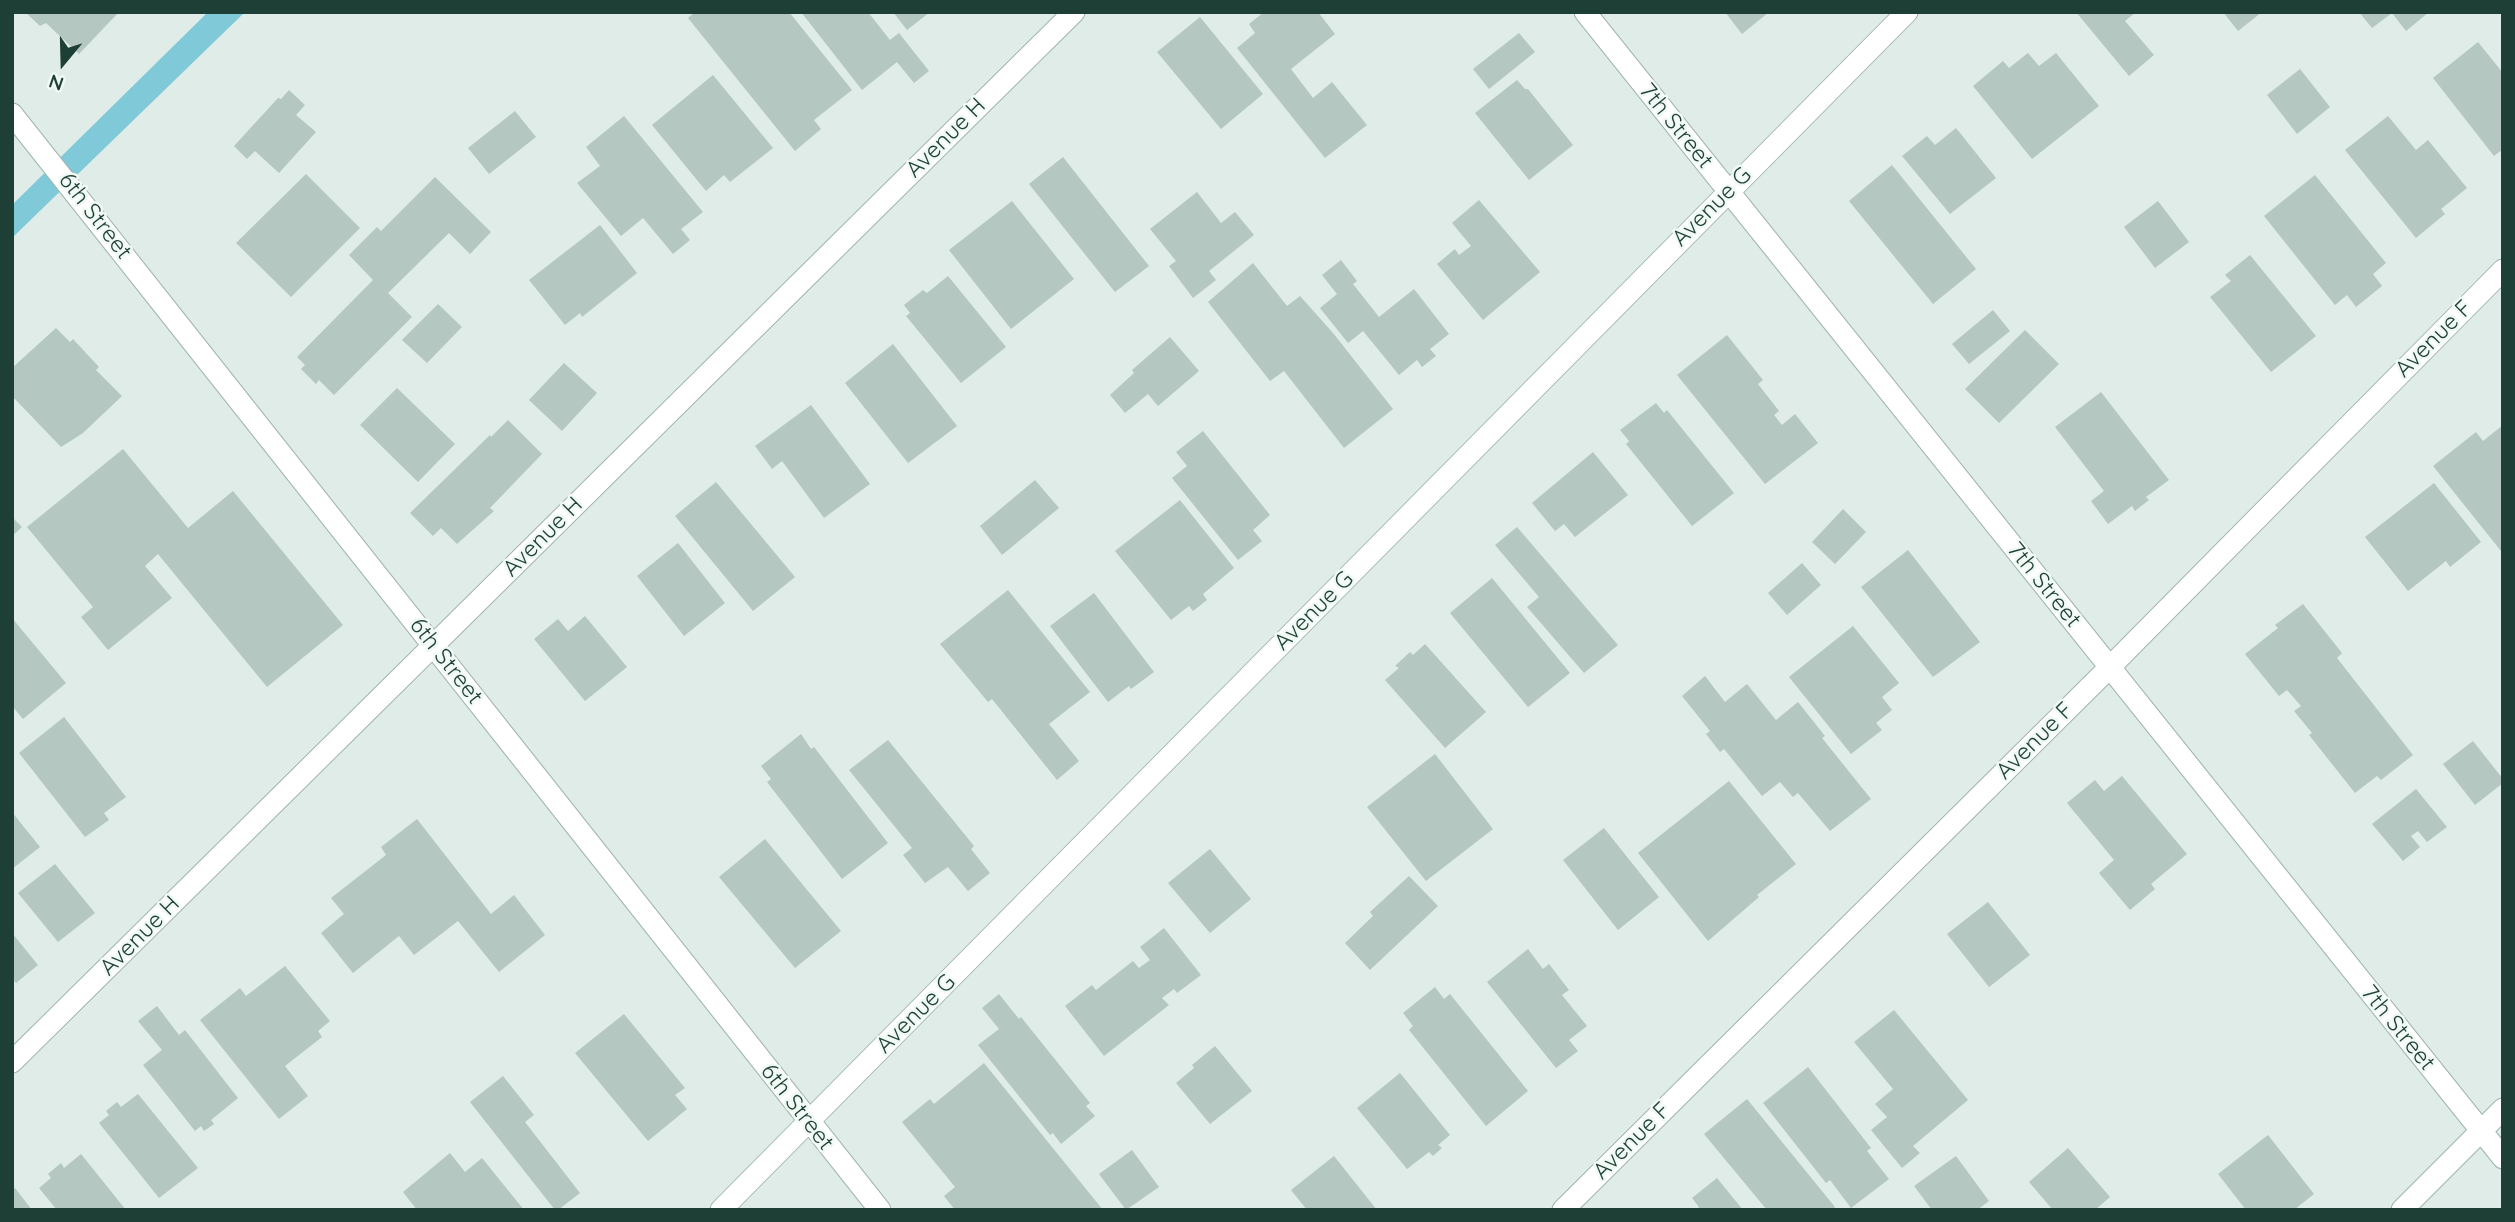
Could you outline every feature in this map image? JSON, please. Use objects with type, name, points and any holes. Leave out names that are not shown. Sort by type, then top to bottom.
[{"type":"street","name":"Avenue H","points":[[12,1062],[1074,12]]},
{"type":"street","name":"7th Street","points":[[1585,12],[2503,1158]]},
{"type":"street","name":"Avenue G","points":[[721,1210],[1907,12]]},
{"type":"street","name":"6th Street","points":[[12,114],[29,132],[880,1210]]},
{"type":"street","name":"Avenue F","points":[[1563,1210],[2110,667],[2503,270]]},
{"type":"street","points":[[2402,1210],[2503,1109]]},
{"type":"water","points":[[208,12],[245,12],[12,238],[12,205]]},
{"type":"building","points":[[25,12],[119,12],[79,54],[46,23],[40,26]]},
{"type":"building","points":[[695,12],[789,12],[852,90],[814,120],[821,129],[795,151],[688,18]]},
{"type":"building","points":[[801,12],[868,12],[890,40],[899,33],[929,71],[914,83],[897,62],[862,90]]},
{"type":"building","points":[[893,12],[930,12],[907,30]]},
{"type":"building","points":[[1264,12],[1318,12],[1335,34],[1291,69],[1313,98],[1332,82],[1367,125],[1325,158],[1237,48],[1255,33],[1249,24]]},
{"type":"building","points":[[1725,12],[1769,12],[1742,34]]},
{"type":"building","points":[[2076,12],[2136,12],[2125,21],[2154,55],[2129,76]]},
{"type":"building","points":[[2223,12],[2262,12],[2238,31]]},
{"type":"building","points":[[2359,12],[2429,12],[2406,31],[2392,13],[2372,28]]},
{"type":"building","points":[[1200,17],[1263,94],[1221,129],[1157,52]]},
{"type":"building","points":[[1519,33],[1535,52],[1489,89],[1473,69]]},
{"type":"building","points":[[2478,42],[2503,73],[2503,149],[2494,156],[2433,78]]},
{"type":"building","points":[[2028,53],[2039,66],[2056,53],[2099,106],[2032,159],[1973,86],[2003,61],[2009,68]]},
{"type":"building","points":[[2300,69],[2330,107],[2297,134],[2267,95]]},
{"type":"building","points":[[713,75],[773,148],[730,182],[724,175],[706,191],[652,125]]},
{"type":"building","points":[[1517,80],[1528,89],[1573,145],[1529,180],[1475,113]]},
{"type":"building","points":[[289,90],[305,105],[296,115],[316,132],[279,173],[255,151],[247,159],[234,146],[278,98],[281,99]]},
{"type":"building","points":[[515,111],[536,137],[489,174],[468,148]]},
{"type":"building","points":[[624,116],[703,212],[681,229],[690,240],[673,254],[643,218],[621,236],[577,183],[600,166],[586,147]]},
{"type":"building","points":[[2388,116],[2416,150],[2428,140],[2467,188],[2441,209],[2445,214],[2416,238],[2345,150]]},
{"type":"building","points":[[1956,128],[1996,178],[1950,214],[1902,156],[1927,136],[1935,145]]},
{"type":"building","points":[[1063,157],[1149,266],[1115,292],[1029,184]]},
{"type":"building","points":[[1892,165],[1976,269],[1933,304],[1849,201]]},
{"type":"building","points":[[306,174],[360,228],[291,297],[236,243]]},
{"type":"building","points":[[2315,175],[2386,263],[2373,274],[2382,286],[2356,307],[2347,295],[2335,305],[2264,216]]},
{"type":"building","points":[[435,177],[491,232],[470,254],[449,233],[388,293],[412,317],[334,395],[319,380],[316,384],[301,369],[305,365],[297,357],[373,280],[349,255],[377,227],[381,231]]},
{"type":"building","points":[[1197,192],[1221,223],[1235,212],[1254,235],[1209,271],[1216,280],[1193,298],[1169,266],[1176,261],[1150,229]]},
{"type":"building","points":[[1479,200],[1540,272],[1483,320],[1437,264],[1455,249],[1459,255],[1471,246],[1452,223]]},
{"type":"building","points":[[1012,201],[1074,279],[1011,329],[949,250]]},
{"type":"building","points":[[2158,201],[2189,242],[2155,268],[2124,227]]},
{"type":"building","points":[[600,225],[637,273],[582,317],[580,313],[565,325],[529,280]]},
{"type":"building","points":[[2250,255],[2316,336],[2271,372],[2210,297],[2231,281],[2225,275]]},
{"type":"building","points":[[1341,260],[1357,281],[1353,284],[1379,317],[1414,289],[1449,334],[1430,349],[1436,356],[1422,367],[1417,360],[1399,375],[1363,331],[1348,343],[1320,308],[1337,294],[1322,275]]},
{"type":"building","points":[[1253,263],[1287,306],[1300,296],[1393,409],[1344,448],[1284,371],[1270,381],[1208,302]]},
{"type":"building","points":[[948,276],[1006,347],[961,383],[906,316],[910,313],[904,305],[923,290],[927,293]]},
{"type":"building","points":[[438,304],[462,327],[427,363],[402,340]]},
{"type":"building","points":[[1993,310],[2010,331],[1969,364],[1952,344]]},
{"type":"building","points":[[56,328],[70,342],[73,339],[99,367],[96,370],[122,396],[83,433],[61,447],[12,396],[12,368]]},
{"type":"building","points":[[2025,330],[2059,364],[1999,423],[1965,389]]},
{"type":"building","points":[[1727,335],[1763,380],[1758,384],[1779,411],[1774,415],[1782,425],[1795,414],[1818,443],[1765,484],[1677,375]]},
{"type":"building","points":[[1170,337],[1199,371],[1158,406],[1148,394],[1125,413],[1110,395],[1134,373],[1132,370]]},
{"type":"building","points":[[893,344],[957,426],[908,463],[845,383]]},
{"type":"building","points":[[564,363],[597,393],[562,431],[529,400]]},
{"type":"building","points":[[397,388],[455,444],[418,482],[360,425]]},
{"type":"building","points":[[2101,392],[2169,480],[2146,497],[2149,500],[2135,511],[2132,506],[2108,524],[2091,501],[2104,491],[2055,427]]},
{"type":"building","points":[[1656,403],[1664,413],[1667,410],[1734,493],[1692,526],[1626,444],[1629,441],[1620,430]]},
{"type":"building","points":[[811,405],[870,484],[824,518],[782,461],[772,469],[755,446]]},
{"type":"building","points":[[508,420],[542,454],[490,508],[494,511],[457,544],[441,528],[433,536],[410,513]]},
{"type":"building","points":[[2503,425],[2501,551],[2433,466],[2476,432],[2483,441]]},
{"type":"building","points":[[1203,431],[1270,515],[1253,530],[1262,541],[1238,560],[1172,478],[1187,466],[1176,452]]},
{"type":"building","points":[[123,449],[188,528],[233,491],[343,625],[267,687],[158,554],[145,566],[172,598],[108,650],[81,617],[93,607],[27,527]]},
{"type":"building","points":[[1593,452],[1628,495],[1575,537],[1564,524],[1555,531],[1532,503]]},
{"type":"building","points":[[1035,480],[1059,508],[1002,555],[980,526]]},
{"type":"building","points":[[716,482],[795,577],[753,611],[675,516]]},
{"type":"building","points":[[2434,483],[2481,542],[2450,567],[2446,561],[2408,591],[2365,537]]},
{"type":"building","points":[[1180,500],[1234,568],[1203,594],[1207,600],[1193,611],[1189,606],[1171,620],[1115,551]]},
{"type":"building","points":[[1843,509],[1866,532],[1835,564],[1812,542]]},
{"type":"building","points":[[12,517],[22,527],[12,536]]},
{"type":"building","points":[[1517,527],[1618,645],[1584,673],[1527,607],[1539,597],[1495,545]]},
{"type":"building","points":[[678,543],[725,603],[684,636],[637,576]]},
{"type":"building","points":[[1908,550],[1980,642],[1933,677],[1861,587]]},
{"type":"building","points":[[1802,563],[1821,585],[1787,615],[1768,593]]},
{"type":"building","points":[[1492,578],[1570,673],[1528,707],[1450,613]]},
{"type":"building","points":[[1008,590],[1090,692],[1049,724],[1079,761],[1057,780],[992,699],[988,702],[940,644]]},
{"type":"building","points":[[1094,593],[1154,672],[1108,702],[1050,626]]},
{"type":"building","points":[[2303,604],[2342,653],[2337,658],[2413,755],[2381,780],[2377,776],[2355,793],[2309,735],[2312,733],[2294,711],[2301,706],[2287,690],[2279,696],[2245,654],[2278,628],[2275,625]]},
{"type":"building","points":[[585,616],[627,667],[585,701],[534,639],[558,619],[568,631]]},
{"type":"building","points":[[12,618],[66,683],[23,719],[12,706]]},
{"type":"building","points":[[1853,626],[1899,683],[1882,697],[1892,710],[1876,723],[1882,730],[1851,754],[1789,677]]},
{"type":"building","points":[[1425,644],[1486,712],[1445,748],[1385,680],[1399,668],[1395,666],[1410,652],[1413,655]]},
{"type":"building","points":[[1705,676],[1725,702],[1747,684],[1776,720],[1798,702],[1825,736],[1822,738],[1871,799],[1830,831],[1798,793],[1793,797],[1780,782],[1762,796],[1724,749],[1720,752],[1706,734],[1710,731],[1682,696]]},
{"type":"building","points":[[64,717],[126,797],[104,813],[109,820],[85,837],[19,753]]},
{"type":"building","points":[[801,734],[888,843],[842,879],[767,782],[771,779],[761,766]]},
{"type":"building","points":[[888,740],[974,846],[971,849],[990,873],[968,891],[948,867],[925,883],[903,855],[912,848],[849,770]]},
{"type":"building","points":[[2473,741],[2503,779],[2503,783],[2475,805],[2443,764]]},
{"type":"building","points":[[1435,754],[1493,829],[1426,881],[1367,807]]},
{"type":"building","points":[[2122,776],[2187,854],[2151,884],[2155,889],[2130,910],[2099,873],[2114,860],[2067,803],[2095,780],[2104,791]]},
{"type":"building","points":[[1729,781],[1796,864],[1757,895],[1759,897],[1708,941],[1638,853]]},
{"type":"building","points":[[2416,789],[2447,827],[2427,842],[2418,831],[2411,836],[2420,847],[2403,861],[2372,824]]},
{"type":"building","points":[[12,812],[40,847],[12,869]]},
{"type":"building","points":[[417,819],[491,914],[514,895],[545,935],[499,972],[458,921],[414,955],[399,936],[353,973],[321,933],[344,914],[331,898],[386,855],[381,847]]},
{"type":"building","points":[[1604,828],[1659,897],[1618,930],[1563,860]]},
{"type":"building","points":[[765,839],[841,931],[795,968],[719,877]]},
{"type":"building","points":[[1210,849],[1251,899],[1210,933],[1168,883]]},
{"type":"building","points":[[55,864],[95,913],[58,942],[18,893]]},
{"type":"building","points":[[1409,876],[1438,906],[1370,970],[1345,943],[1373,916],[1370,912]]},
{"type":"building","points":[[1988,902],[2030,955],[1989,987],[1947,934]]},
{"type":"building","points":[[1164,928],[1201,975],[1177,993],[1174,989],[1162,998],[1169,1005],[1104,1056],[1065,1006],[1092,985],[1096,990],[1133,961],[1139,968],[1150,960],[1140,947]]},
{"type":"building","points":[[12,933],[38,965],[16,983],[12,978]]},
{"type":"building","points":[[1528,949],[1543,969],[1549,964],[1569,990],[1562,995],[1587,1026],[1569,1040],[1578,1051],[1556,1068],[1487,982]]},
{"type":"building","points":[[285,966],[330,1021],[318,1031],[322,1037],[285,1066],[308,1096],[279,1119],[200,1020],[240,988],[246,996]]},
{"type":"building","points":[[1435,987],[1444,999],[1450,994],[1528,1091],[1486,1126],[1409,1030],[1413,1026],[1403,1013]]},
{"type":"building","points":[[999,994],[1019,1019],[1021,1017],[1090,1103],[1086,1106],[1095,1116],[1061,1144],[1053,1133],[1050,1135],[978,1045],[999,1029],[982,1008]]},
{"type":"building","points":[[157,1006],[179,1035],[185,1030],[238,1098],[211,1120],[214,1124],[204,1131],[201,1126],[195,1131],[143,1065],[162,1050],[138,1021]]},
{"type":"building","points":[[1894,1010],[1968,1100],[1913,1146],[1920,1153],[1902,1168],[1871,1130],[1887,1117],[1875,1104],[1893,1089],[1854,1042]]},
{"type":"building","points":[[624,1014],[685,1088],[675,1095],[687,1109],[648,1141],[575,1053]]},
{"type":"building","points":[[1215,1046],[1252,1091],[1210,1124],[1176,1083]]},
{"type":"building","points":[[984,1063],[1103,1210],[955,1210],[944,1196],[955,1187],[902,1122],[930,1099],[934,1104]]},
{"type":"building","points":[[1808,1067],[1871,1148],[1867,1151],[1889,1179],[1851,1208],[1830,1180],[1826,1183],[1763,1103]]},
{"type":"building","points":[[1400,1073],[1450,1135],[1438,1145],[1442,1148],[1433,1156],[1429,1152],[1407,1169],[1357,1108]]},
{"type":"building","points":[[503,1076],[534,1115],[525,1122],[580,1193],[558,1210],[555,1210],[470,1102]]},
{"type":"building","points":[[138,1094],[198,1168],[159,1198],[99,1123],[109,1115],[106,1111],[117,1102],[121,1107]]},
{"type":"building","points":[[1747,1099],[1835,1207],[1832,1210],[1767,1210],[1704,1134]]},
{"type":"building","points":[[2268,1135],[2314,1194],[2294,1210],[2246,1210],[2218,1174]]},
{"type":"building","points":[[2068,1148],[2110,1197],[2095,1210],[2053,1210],[2029,1182]]},
{"type":"building","points":[[1132,1150],[1159,1187],[1126,1210],[1099,1174]]},
{"type":"building","points":[[450,1153],[465,1172],[482,1158],[524,1210],[417,1210],[403,1192]]},
{"type":"building","points":[[81,1154],[126,1210],[57,1210],[39,1188],[51,1178],[48,1174],[61,1163],[64,1168]]},
{"type":"building","points":[[1334,1156],[1377,1210],[1307,1210],[1291,1190]]},
{"type":"building","points":[[1956,1156],[1989,1201],[1977,1210],[1932,1210],[1914,1186]]},
{"type":"building","points":[[1717,1178],[1743,1210],[1696,1210],[1699,1207],[1692,1198]]},
{"type":"building","points":[[15,1188],[32,1210],[12,1210],[12,1190]]}]
